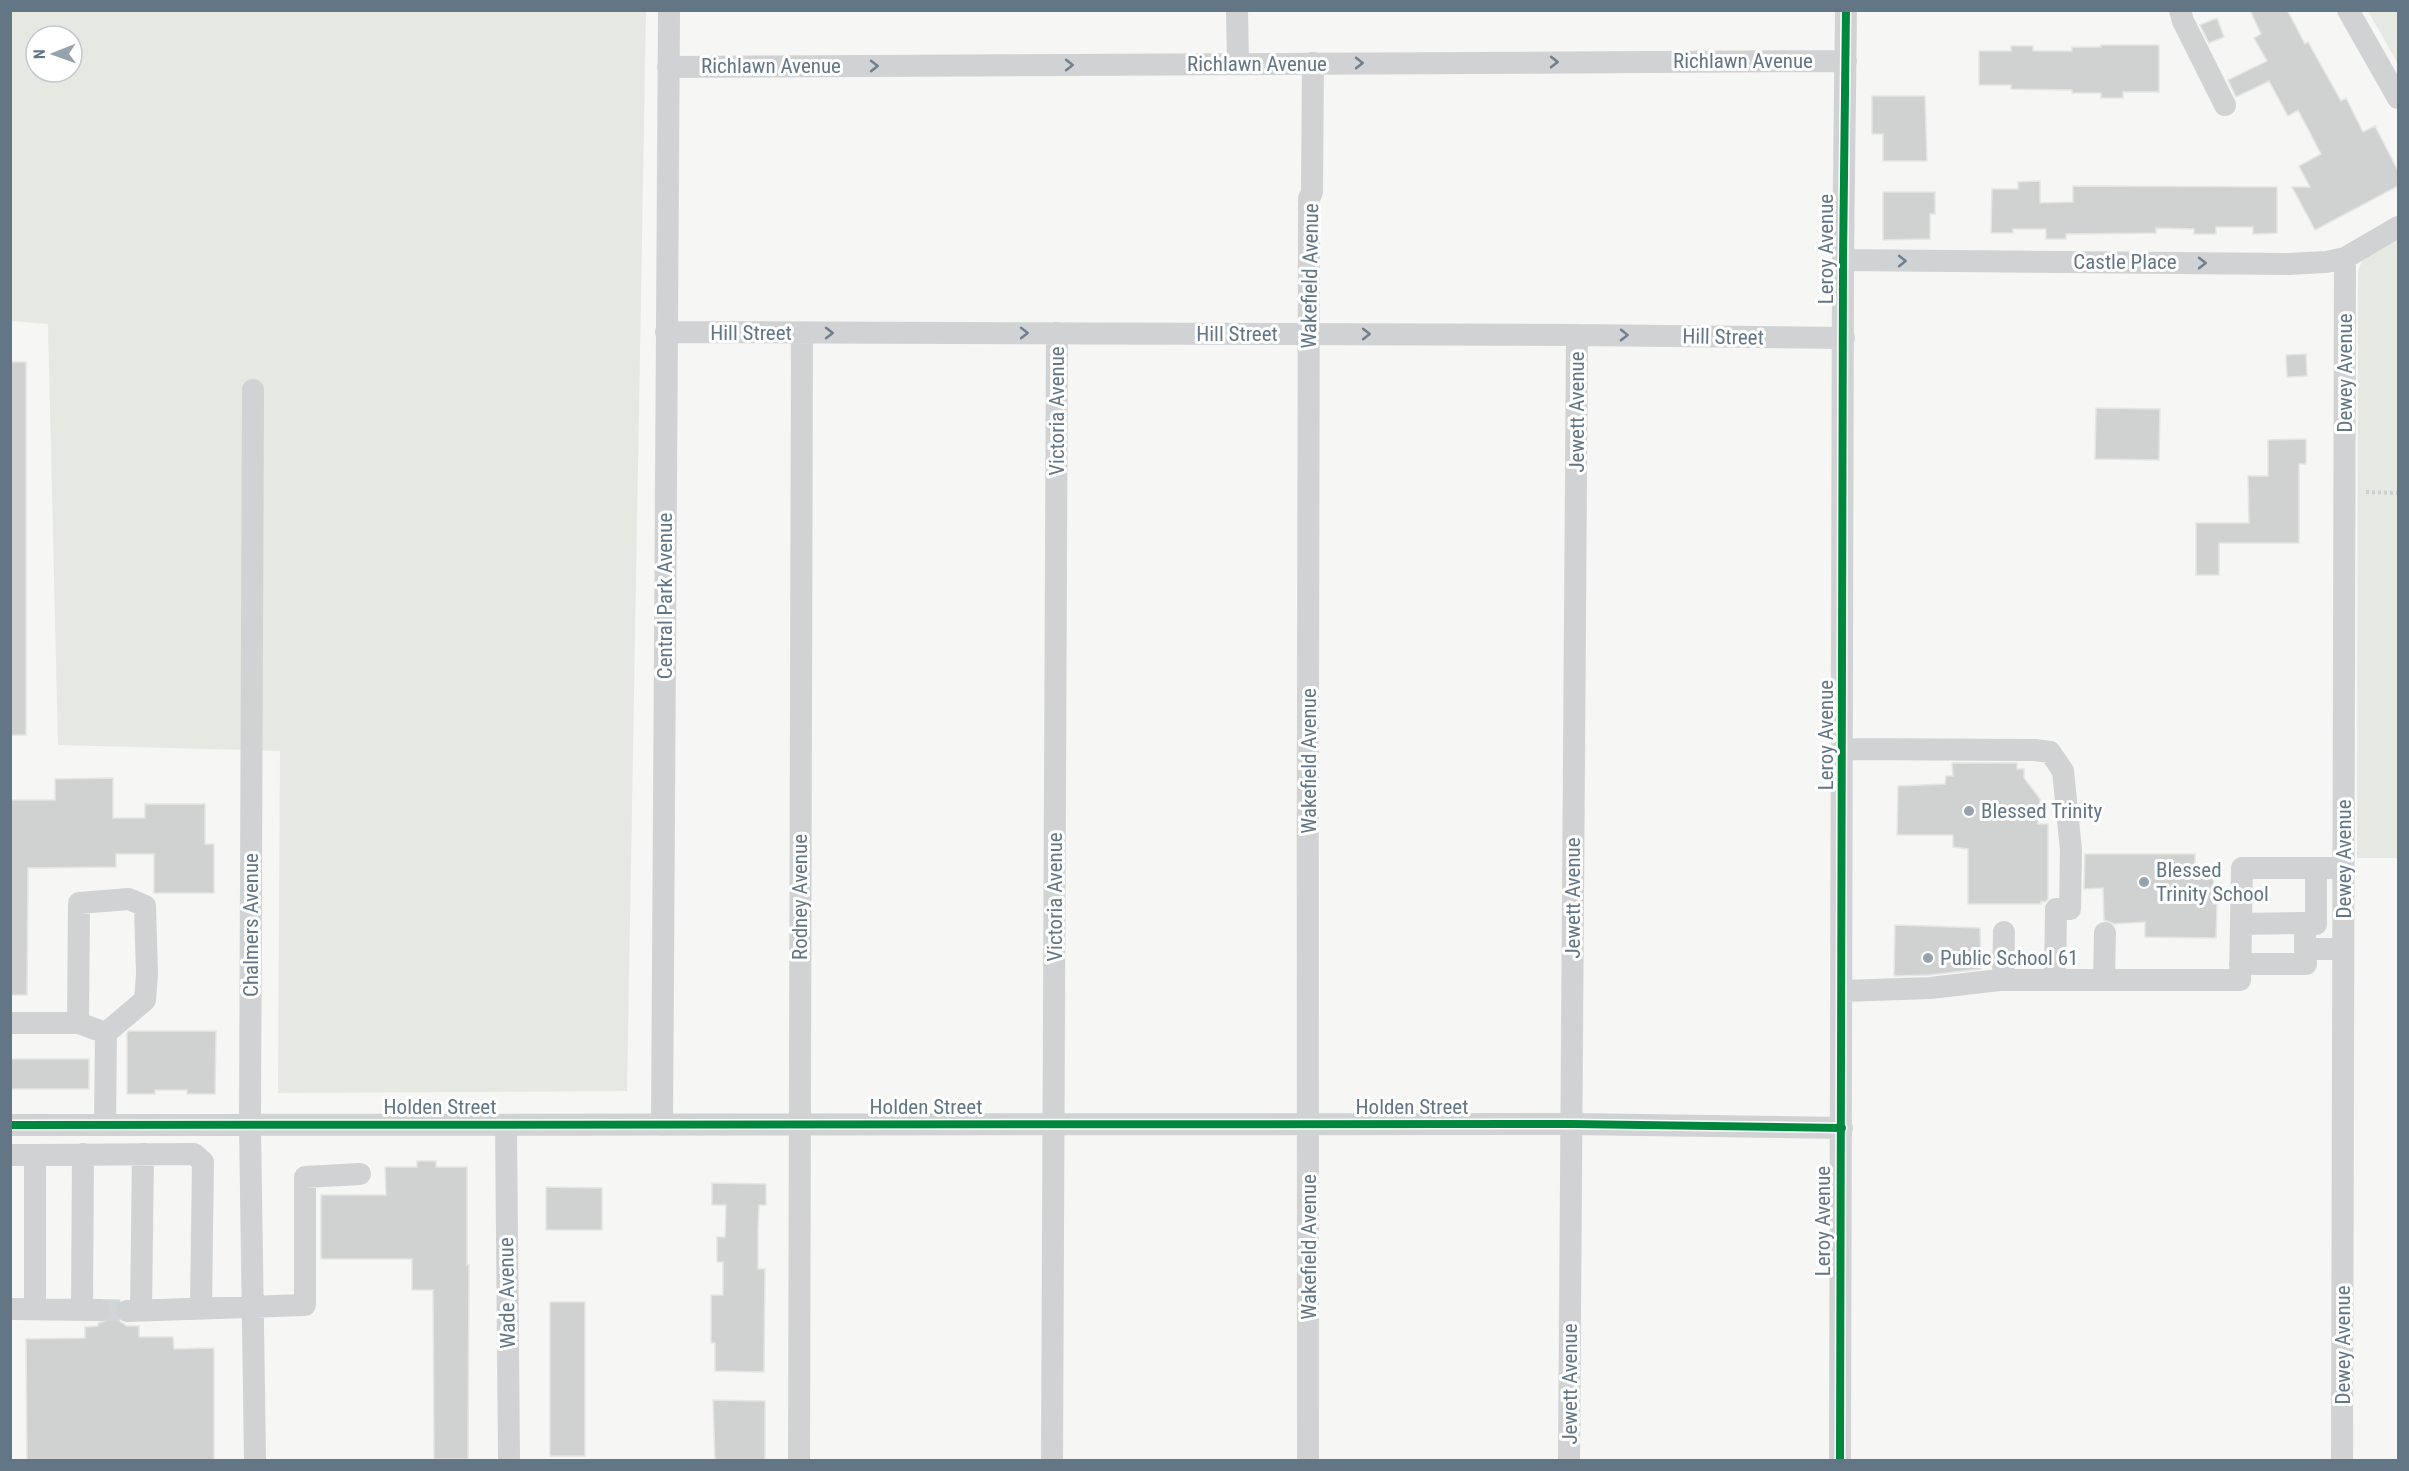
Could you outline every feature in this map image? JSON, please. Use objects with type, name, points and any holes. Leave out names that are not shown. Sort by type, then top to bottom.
[{"type":"street","name":"Central Park Avenue","points":[[662,1125],[669,10]]},
{"type":"street","points":[[1237,10],[1238,64]]},
{"type":"street","name":"Leroy Avenue","points":[[1840,1461],[1844,749],[1843,260],[1846,10]]},
{"type":"street","points":[[2180,10],[2184,23],[2224,105]]},
{"type":"street","points":[[2348,10],[2398,98]]},
{"type":"street","name":"Richlawn Avenue","points":[[668,67],[1846,61]]},
{"type":"street","name":"Wakefield Avenue","points":[[1308,1461],[1310,1125],[1308,334],[1313,63]]},
{"type":"street","name":"Castle Place","points":[[1843,260],[2288,264],[2326,262],[2345,258],[2398,227]]},
{"type":"street","name":"Dewey Avenue","points":[[2342,1461],[2345,258]]},
{"type":"street","name":"Hill Street","points":[[666,332],[1844,338]]},
{"type":"street","name":"Rodney Avenue","points":[[799,1461],[802,333]]},
{"type":"street","name":"Victoria Avenue","points":[[1052,1461],[1057,333]]},
{"type":"street","name":"Jewett Avenue","points":[[1569,1461],[1577,335]]},
{"type":"street","name":"Chalmers Avenue","points":[[253,390],[250,1125],[255,1461]]},
{"type":"street","points":[[1844,749],[2050,752],[2063,771],[2071,850],[2070,909],[2056,909],[2055,979]]},
{"type":"street","points":[[1843,991],[1930,988],[2003,980],[2240,980],[2242,868],[2343,868]]},
{"type":"street","points":[[2241,924],[2316,924],[2316,868]]},
{"type":"street","points":[[78,1023],[79,903],[129,899],[145,906],[147,974],[145,1000],[106,1034]]},
{"type":"street","points":[[2240,964],[2306,964],[2305,923]]},
{"type":"street","points":[[2003,980],[2004,932]]},
{"type":"street","points":[[2104,980],[2105,933]]},
{"type":"street","points":[[2305,949],[2343,949]]},
{"type":"street","points":[[10,1023],[78,1023],[106,1034]]},
{"type":"street","points":[[106,1034],[115,1125],[134,1154],[134,1311],[252,1305],[305,1305],[305,1177],[360,1174]]},
{"type":"street","name":"Holden Street","points":[[10,1125],[1572,1124],[1842,1128]]},
{"type":"street","name":"Wade Avenue","points":[[506,1125],[509,1461]]},
{"type":"street","points":[[10,1309],[90,1310],[83,1154]]},
{"type":"street","points":[[10,1155],[194,1154],[202,1162],[201,1308]]},
{"type":"street","points":[[34,1309],[35,1155]]},
{"type":"path","points":[[2366,492],[2398,493]]},
{"type":"shaded area","points":[[10,11],[646,11],[627,1091],[278,1093],[280,751],[58,745],[48,324],[11,321]]},
{"type":"shaded area","points":[[2368,11],[2398,11],[2398,64]]},
{"type":"shaded area","points":[[2398,240],[2398,858],[2357,858],[2358,271],[2362,261]]},
{"type":"building","points":[[2250,10],[2287,10],[2305,44],[2308,42],[2341,101],[2346,98],[2363,132],[2375,126],[2398,171],[2398,186],[2315,230],[2292,187],[2310,187],[2299,166],[2321,154],[2298,110],[2288,116],[2269,81],[2236,97],[2228,80],[2267,61],[2254,38],[2261,34]]},
{"type":"building","points":[[2217,18],[2224,37],[2209,43],[2200,25]]},
{"type":"building","points":[[2101,45],[2159,45],[2159,92],[2123,92],[2123,98],[2101,98],[2101,93],[2011,89],[2011,85],[1979,85],[1979,51],[2011,51],[2011,46],[2033,46],[2033,51],[2072,51],[2072,47],[2101,47]]},
{"type":"building","points":[[1872,96],[1925,96],[1927,161],[1883,161],[1883,134],[1872,134]]},
{"type":"building","points":[[2040,181],[2040,203],[2073,202],[2073,186],[2277,187],[2277,233],[2253,234],[2253,227],[2216,227],[2216,234],[2194,234],[2194,229],[2156,228],[2156,233],[2066,234],[2066,239],[2046,239],[2046,229],[2013,229],[2013,233],[1991,233],[1992,189],[2018,189],[2018,182]]},
{"type":"building","points":[[1883,192],[1935,192],[1935,214],[1930,214],[1930,239],[1883,240]]},
{"type":"building","points":[[2306,354],[2307,376],[2287,377],[2286,355]]},
{"type":"building","points":[[10,362],[26,362],[26,735],[10,735]]},
{"type":"building","points":[[2096,408],[2160,409],[2159,460],[2095,459]]},
{"type":"building","points":[[2306,439],[2306,464],[2299,464],[2299,543],[2219,543],[2219,575],[2196,575],[2196,523],[2249,523],[2248,476],[2268,476],[2268,440]]},
{"type":"building","name":"Blessed Trinity","points":[[1952,763],[2017,763],[2017,769],[2024,769],[2024,778],[2040,799],[2038,824],[2048,824],[2048,899],[2045,902],[2041,901],[2041,904],[1968,904],[1968,849],[1953,847],[1953,835],[1897,835],[1898,786],[1945,784],[1946,776],[1953,776]]},
{"type":"building","points":[[113,778],[113,818],[145,818],[145,804],[205,804],[205,844],[214,844],[214,893],[154,893],[154,854],[116,854],[116,867],[28,868],[27,995],[10,995],[10,800],[55,800],[55,779]]},
{"type":"building","points":[[2085,854],[2195,854],[2195,870],[2214,870],[2213,904],[2217,904],[2216,938],[2145,937],[2145,922],[2114,924],[2104,920],[2103,888],[2084,889]]},
{"type":"building","points":[[1895,925],[1980,928],[1981,969],[1929,975],[1894,976]]},
{"type":"building","points":[[129,1031],[216,1031],[215,1094],[187,1094],[187,1090],[155,1090],[155,1094],[127,1094],[127,1033]]},
{"type":"building","points":[[10,1059],[89,1059],[89,1089],[10,1089]]},
{"type":"building","points":[[417,1161],[436,1161],[436,1167],[467,1167],[468,1459],[434,1459],[433,1290],[412,1290],[412,1259],[321,1259],[321,1195],[386,1195],[385,1167],[417,1167]]},
{"type":"building","points":[[712,1183],[766,1184],[766,1205],[759,1205],[758,1231],[758,1269],[765,1269],[764,1372],[715,1371],[715,1343],[711,1343],[711,1295],[723,1295],[723,1262],[717,1262],[717,1237],[725,1237],[726,1205],[712,1205]]},
{"type":"building","points":[[546,1187],[602,1188],[602,1230],[546,1230]]},
{"type":"building","points":[[107,1300],[119,1300],[114,1311],[115,1318],[127,1326],[139,1326],[139,1337],[173,1337],[174,1349],[214,1348],[214,1461],[27,1461],[26,1339],[85,1338],[85,1327],[98,1326],[98,1323],[110,1316],[111,1310]]},
{"type":"building","points":[[550,1302],[585,1302],[585,1456],[550,1456]]},
{"type":"building","points":[[713,1400],[765,1401],[765,1461],[715,1461]]},
{"type":"tunnel","points":[[98,1310],[127,1311]]},
{"type":"cycle path","points":[[1840,1460],[1843,260],[1846,10]]},
{"type":"cycle path","points":[[10,1125],[1572,1124],[1842,1128]]},
{"type":"place","name":"Blessed Trinity","points":[[1969,811]]},
{"type":"place","name":"Blessed Trinity School","points":[[2144,882]]},
{"type":"place","name":"Public School 61","points":[[1928,958]]}]
